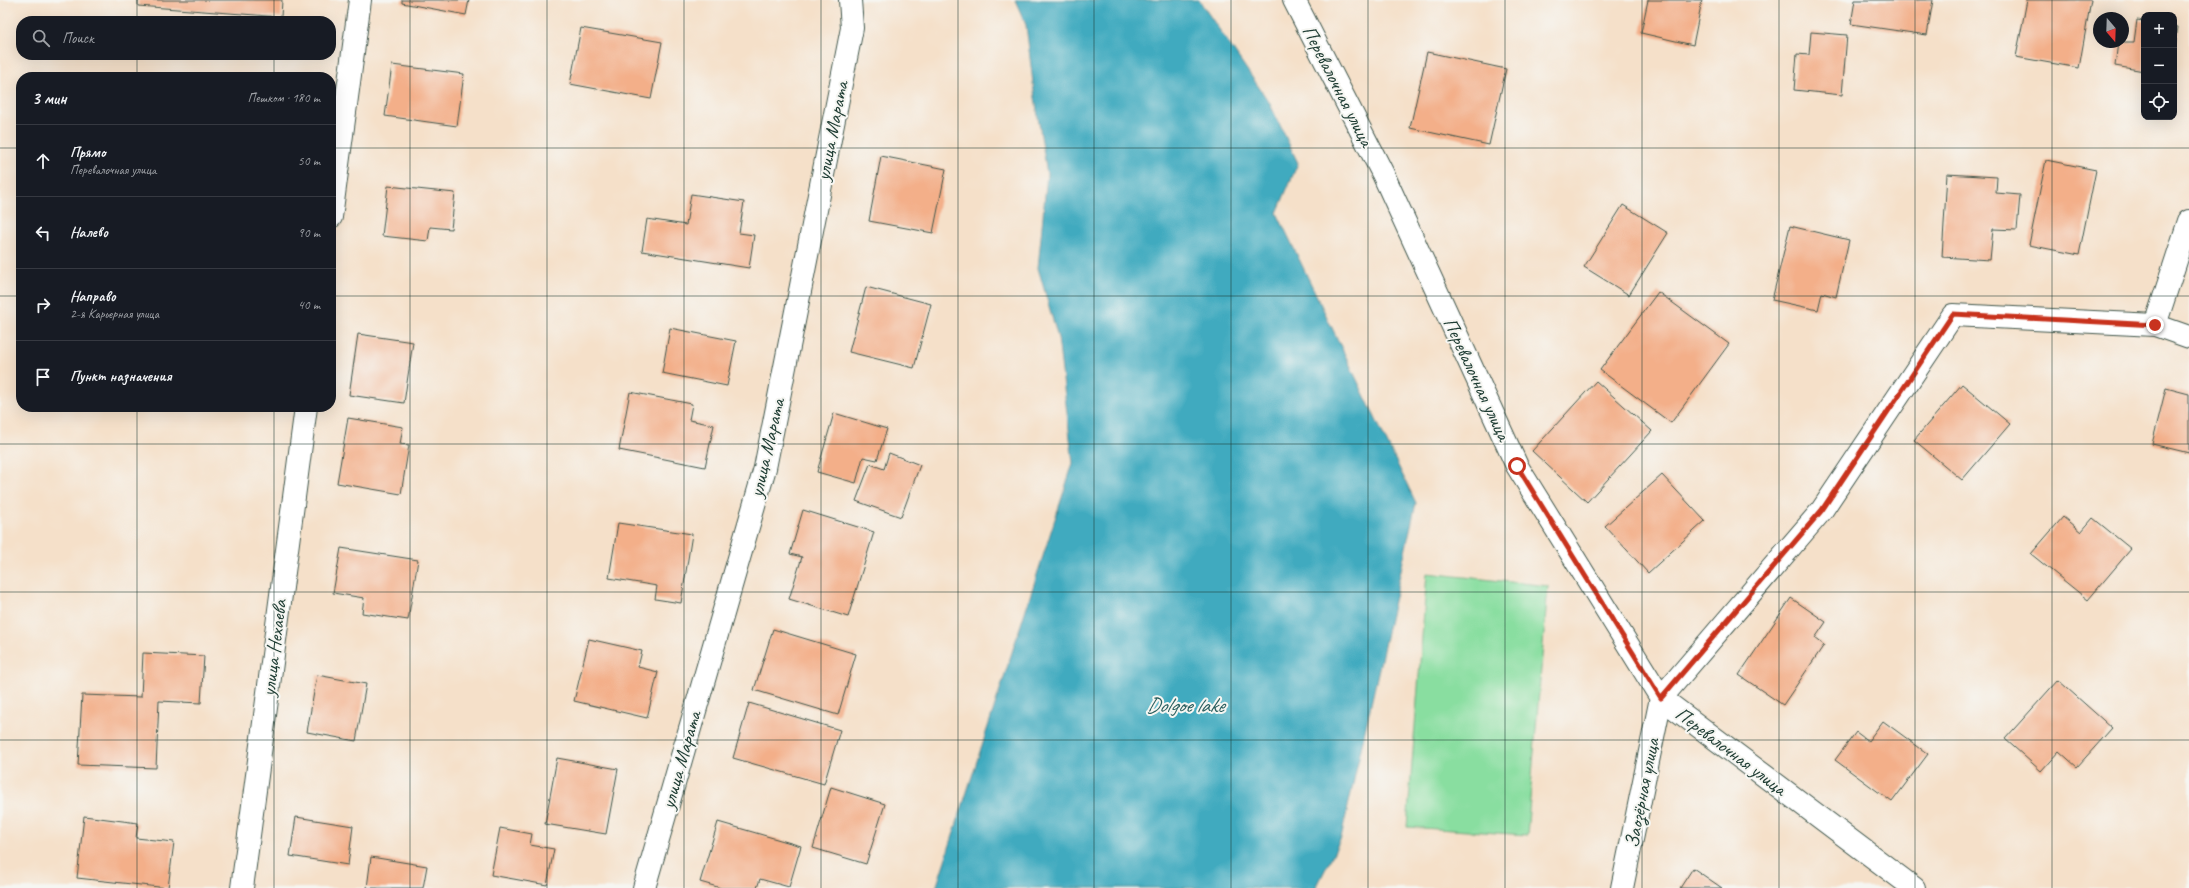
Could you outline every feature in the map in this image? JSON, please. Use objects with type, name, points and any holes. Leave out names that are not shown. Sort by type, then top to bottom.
[{"type":"street","points":[[336,180],[360,0]]},
{"type":"street","name":"улица Марата","points":[[644,888],[765,468],[852,28],[850,0]]},
{"type":"street","name":"Перевалочная улица","points":[[1294,0],[1383,174],[1517,466],[1661,698],[1914,888]]},
{"type":"street","points":[[2155,325],[2189,221]]},
{"type":"street","points":[[1661,698],[1822,510],[1953,314],[2155,325],[2189,336]]},
{"type":"street","name":"улица Нехаева","points":[[242,888],[305,412]]},
{"type":"street","name":"Заозёрная улица","points":[[1622,888],[1661,698]]},
{"type":"green space","points":[[1427,573],[1548,586],[1527,835],[1407,827]]},
{"type":"water","name":"Dolgoe lake","points":[[1015,0],[1199,0],[1269,102],[1298,163],[1277,213],[1416,503],[1341,838],[1316,888],[936,888],[1073,463],[1058,338],[1038,268],[1047,174],[1034,91],[1026,25]]},
{"type":"building","points":[[138,0],[282,0],[281,16],[138,6]]},
{"type":"building","points":[[402,0],[469,0],[466,15],[402,3]]},
{"type":"building","points":[[1648,0],[1702,0],[1693,45],[1641,33]]},
{"type":"building","points":[[1855,0],[1933,0],[1927,35],[1851,24]]},
{"type":"building","points":[[2027,0],[2091,0],[2079,68],[2016,57]]},
{"type":"building","points":[[2137,20],[2141,21],[2141,70],[2115,66],[2117,48],[2129,48],[2129,42],[2134,42]]},
{"type":"building","points":[[581,28],[662,42],[651,99],[570,84]]},
{"type":"building","points":[[1811,32],[1847,35],[1842,95],[1794,90],[1797,54],[1809,55]]},
{"type":"building","points":[[1427,52],[1506,69],[1489,145],[1410,128]]},
{"type":"building","points":[[392,65],[464,74],[457,126],[385,116]]},
{"type":"building","points":[[881,156],[946,169],[933,233],[869,221]]},
{"type":"building","points":[[2046,160],[2096,170],[2079,255],[2029,245]]},
{"type":"building","points":[[1947,174],[1997,177],[1996,193],[2020,195],[2017,230],[1993,229],[1990,260],[1942,257]]},
{"type":"building","points":[[388,186],[455,193],[451,229],[430,227],[428,241],[382,236]]},
{"type":"building","points":[[691,194],[744,202],[739,233],[754,235],[749,268],[642,251],[647,219],[686,225]]},
{"type":"building","points":[[1623,205],[1668,233],[1629,295],[1584,267]]},
{"type":"building","points":[[1790,226],[1849,240],[1836,297],[1822,293],[1818,310],[1772,300]]},
{"type":"building","points":[[866,287],[931,304],[914,368],[849,352]]},
{"type":"building","points":[[1658,292],[1729,344],[1671,423],[1600,370]]},
{"type":"building","points":[[670,328],[736,341],[727,386],[662,373]]},
{"type":"building","points":[[358,334],[413,342],[404,403],[349,395]]},
{"type":"building","points":[[1596,381],[1652,431],[1587,502],[1532,451]]},
{"type":"building","points":[[1962,384],[2010,424],[1962,480],[1914,440]]},
{"type":"building","points":[[2166,388],[2189,394],[2189,453],[2152,444]]},
{"type":"building","points":[[630,392],[692,404],[689,420],[714,425],[705,467],[619,450]]},
{"type":"building","points":[[834,413],[887,429],[877,460],[863,457],[856,483],[817,472]]},
{"type":"building","points":[[348,418],[403,427],[400,444],[409,445],[401,494],[337,483]]},
{"type":"building","points":[[889,453],[920,465],[901,517],[856,501],[870,464],[884,469]]},
{"type":"building","points":[[1662,475],[1705,521],[1648,573],[1605,526]]},
{"type":"building","points":[[803,510],[874,532],[848,617],[789,599],[802,557],[790,554]]},
{"type":"building","points":[[2063,517],[2081,532],[2093,518],[2131,549],[2088,600],[2031,554]]},
{"type":"building","points":[[618,523],[692,534],[681,603],[655,599],[657,586],[609,578]]},
{"type":"building","points":[[341,548],[418,560],[408,620],[362,613],[364,598],[333,593]]},
{"type":"building","points":[[1791,598],[1826,622],[1815,638],[1824,645],[1783,705],[1739,675]]},
{"type":"building","points":[[773,629],[856,654],[838,715],[754,690]]},
{"type":"building","points":[[589,639],[642,651],[638,667],[658,672],[647,718],[574,701]]},
{"type":"building","points":[[143,653],[204,656],[201,703],[159,701],[156,768],[78,765],[82,695],[141,697]]},
{"type":"building","points":[[317,675],[366,684],[356,741],[307,732]]},
{"type":"building","points":[[2058,680],[2112,728],[2077,767],[2059,751],[2041,771],[2005,739]]},
{"type":"building","points":[[749,703],[840,730],[824,784],[733,758]]},
{"type":"building","points":[[1883,721],[1928,754],[1892,802],[1835,760],[1856,732],[1868,741]]},
{"type":"building","points":[[557,758],[618,769],[606,834],[545,824]]},
{"type":"building","points":[[831,787],[885,804],[866,864],[813,848]]},
{"type":"building","points":[[84,816],[138,823],[136,838],[174,842],[168,888],[77,878]]},
{"type":"building","points":[[296,817],[353,826],[348,865],[290,856]]},
{"type":"building","points":[[718,822],[801,846],[789,887],[760,879],[757,888],[721,888],[700,882]]},
{"type":"building","points":[[500,828],[532,834],[530,845],[554,849],[547,885],[491,875]]},
{"type":"building","points":[[371,857],[427,866],[423,888],[367,888]]},
{"type":"building","points":[[1693,868],[1722,888],[1680,888]]},
{"type":"route","points":[[1517,466],[1661,698],[1822,510],[1953,314],[2155,325]]}]
